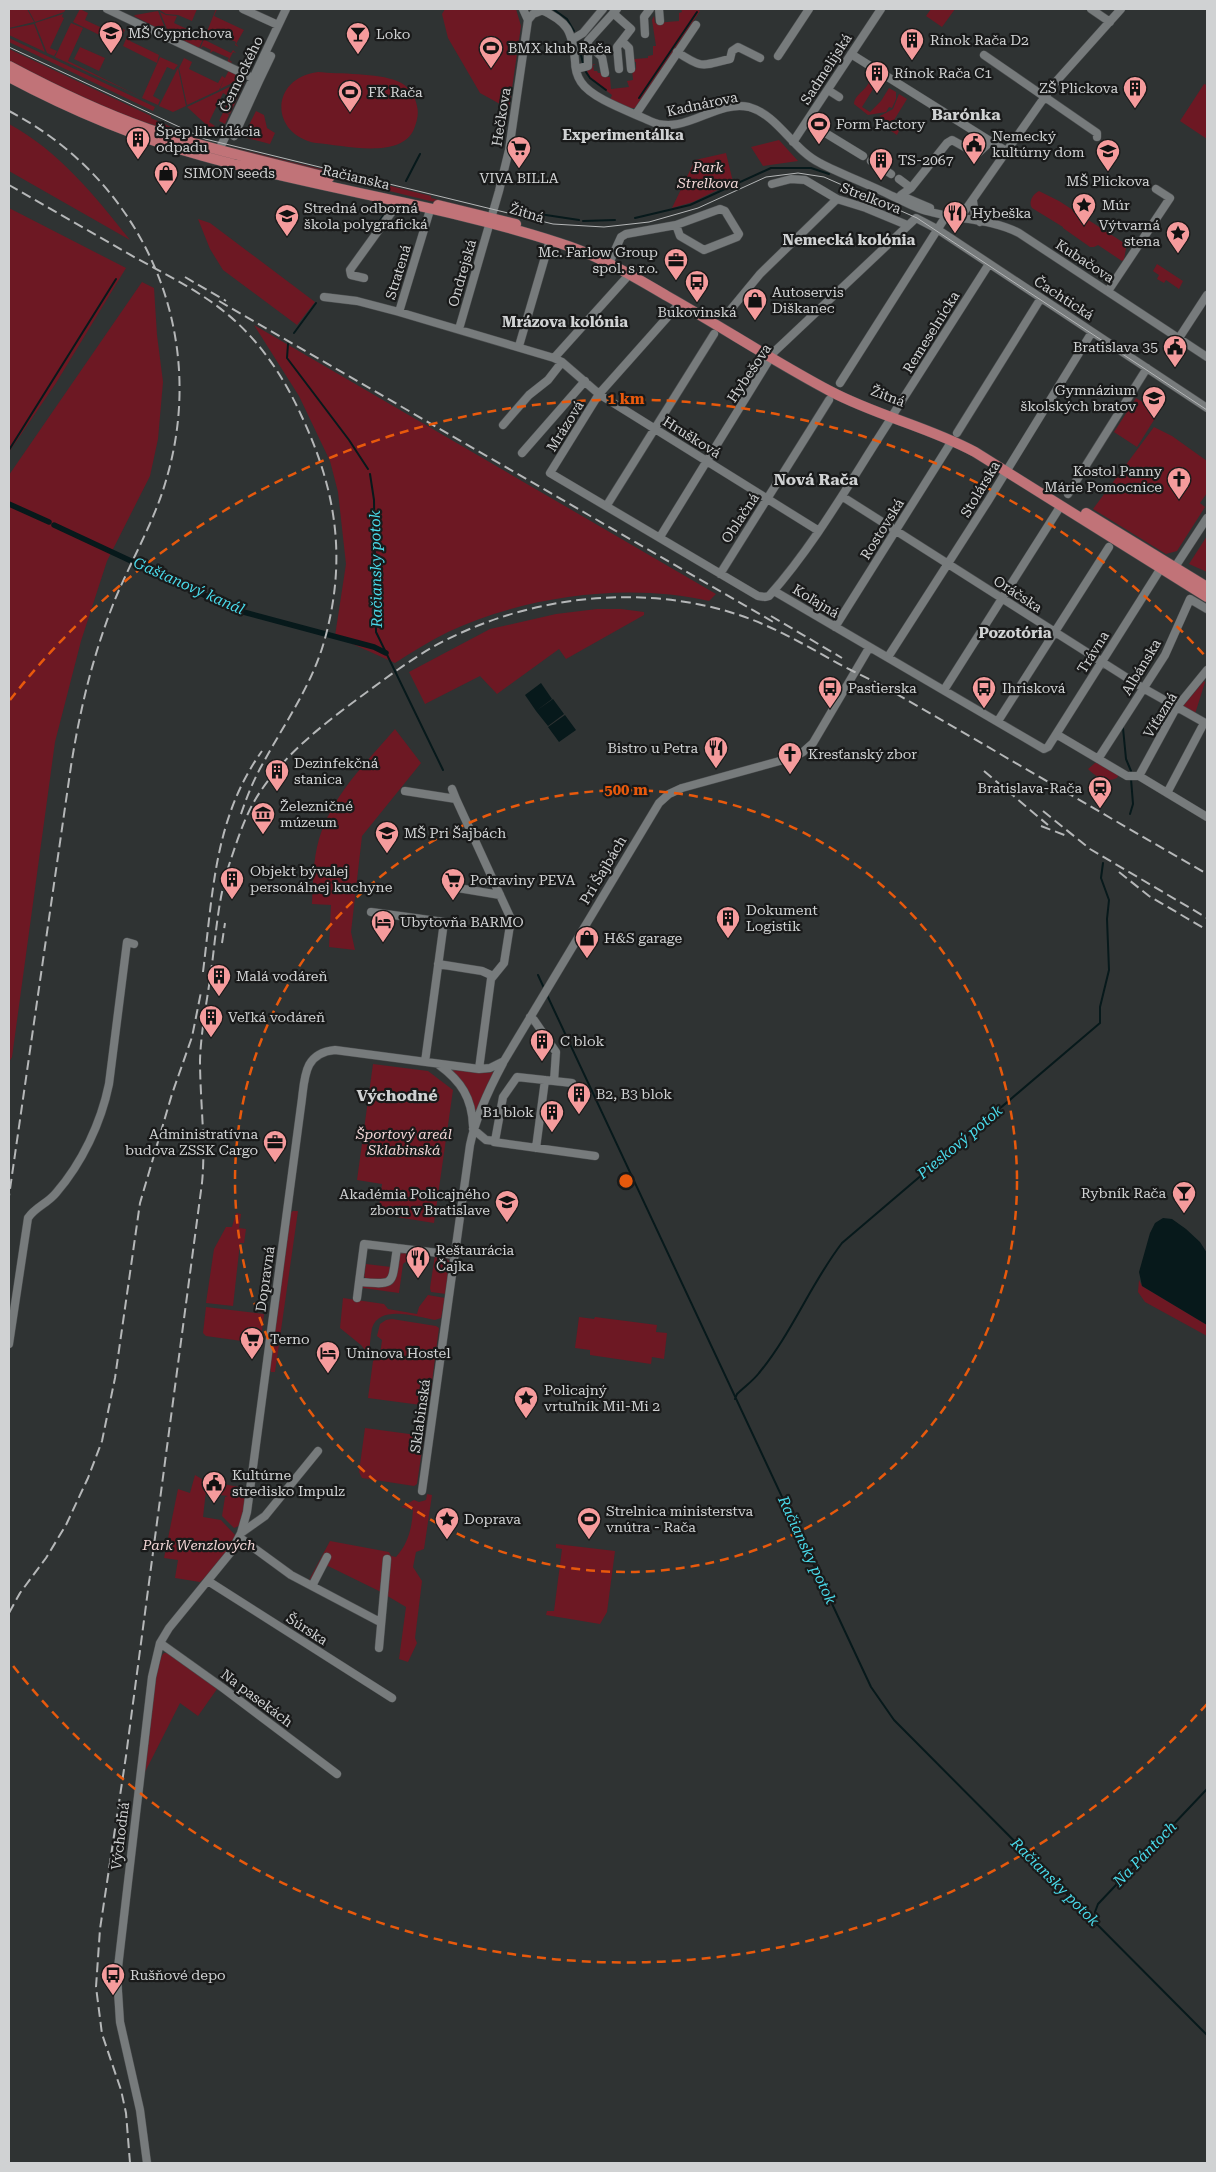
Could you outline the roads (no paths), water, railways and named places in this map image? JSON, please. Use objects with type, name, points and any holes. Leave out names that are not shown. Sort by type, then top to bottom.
[{"type":"main road","name":"Račianska","points":[[9,66],[57,91],[106,112],[218,154],[430,210],[490,220]]},
{"type":"main road","name":"Račianska","points":[[9,77],[64,105],[155,141],[218,154],[490,220]]},
{"type":"main road","name":"Žitná","points":[[490,220],[602,260],[773,355]]},
{"type":"main road","name":"Žitná","points":[[490,220],[563,239],[612,259],[838,396],[893,415],[1008,468],[1207,587]]},
{"type":"main road","name":"Žitná","points":[[1008,468],[1207,597]]},
{"type":"main road","points":[[1161,568],[1175,567],[1179,579]]},
{"type":"street","points":[[107,9],[256,79]]},
{"type":"street","points":[[243,9],[278,25]]},
{"type":"street","name":"Černockého","points":[[218,154],[256,79],[286,9]]},
{"type":"street","points":[[523,9],[528,20],[533,14],[541,10],[562,21],[573,39],[583,33],[600,10]]},
{"type":"street","points":[[645,34],[644,17],[650,9]]},
{"type":"street","points":[[659,9],[660,21]]},
{"type":"street","points":[[778,56],[809,9]]},
{"type":"street","name":"Sadmelijská","points":[[793,142],[881,9]]},
{"type":"street","points":[[1091,9],[1110,22]]},
{"type":"street","points":[[959,219],[1045,96],[1120,9]]},
{"type":"street","points":[[576,70],[588,66],[587,43],[597,35],[615,11],[632,25],[630,32],[617,47],[619,69]]},
{"type":"street","name":"Hečkova","points":[[490,220],[509,150],[528,20]]},
{"type":"street","name":"Kadnárova","points":[[636,114],[696,25]]},
{"type":"street","name":"Kadnárova","points":[[573,39],[576,70],[582,83],[592,93],[636,114],[656,123],[669,125],[744,106],[755,109],[765,116],[793,142]]},
{"type":"street","points":[[622,41],[629,48],[631,69]]},
{"type":"street","points":[[678,52],[694,64],[703,66],[730,59],[732,51],[738,47],[760,58]]},
{"type":"street","points":[[587,49],[593,49],[602,57],[605,73]]},
{"type":"street","points":[[852,54],[1006,152]]},
{"type":"street","points":[[984,55],[1097,133],[1097,136]]},
{"type":"street","points":[[234,136],[256,79],[271,56]]},
{"type":"street","points":[[828,90],[839,97]]},
{"type":"street","points":[[807,122],[819,129]]},
{"type":"street","points":[[827,134],[863,156]]},
{"type":"street","points":[[901,195],[911,188],[953,138],[977,154],[990,142]]},
{"type":"street","name":"Kubačova","points":[[793,142],[819,163],[928,212],[995,224],[1019,233],[1207,357]]},
{"type":"street","points":[[871,161],[891,174]]},
{"type":"street","points":[[899,179],[911,188],[913,196],[917,201]]},
{"type":"street","name":"Strelkova","points":[[772,184],[791,180],[805,180],[837,199],[866,208],[907,225]]},
{"type":"street","points":[[1108,291],[1170,198],[1156,189]]},
{"type":"street","name":"Kubačova","points":[[890,194],[901,195],[917,201],[937,213]]},
{"type":"street","points":[[728,314],[760,274],[837,199]]},
{"type":"street","points":[[973,201],[975,216],[980,222]]},
{"type":"street","points":[[364,278],[352,275],[350,270],[399,202]]},
{"type":"street","points":[[612,259],[621,237],[641,231],[676,225],[720,209],[725,211],[739,234],[737,237],[704,250],[680,236],[676,225]]},
{"type":"street","name":"Stratená","points":[[399,312],[430,210]]},
{"type":"street","points":[[840,383],[946,216]]},
{"type":"street","name":"Čachtická","points":[[907,225],[918,218],[937,229],[1207,408]]},
{"type":"street","name":"Ondrejská","points":[[458,329],[490,220]]},
{"type":"street","name":"Hybešova","points":[[660,538],[773,355],[907,225]]},
{"type":"street","points":[[519,346],[550,240]]},
{"type":"street","name":"Remeselnícka","points":[[774,591],[843,497],[989,264]]},
{"type":"street","points":[[554,358],[627,277]]},
{"type":"street","points":[[1179,338],[1207,295]]},
{"type":"street","name":"Hrušková","points":[[324,297],[357,301],[399,312],[519,346],[554,358],[562,362],[600,394],[819,531]]},
{"type":"street","points":[[957,433],[1041,298]]},
{"type":"street","name":"Mrázová","points":[[550,473],[600,394],[680,303]]},
{"type":"street","name":"Stolárska","points":[[888,657],[949,564],[1092,332]]},
{"type":"street","points":[[606,505],[714,334]]},
{"type":"street","points":[[503,425],[529,395],[548,380],[562,362]]},
{"type":"street","points":[[1068,494],[1147,368]]},
{"type":"street","points":[[522,453],[585,381]]},
{"type":"street","name":"Oblačná","points":[[720,574],[829,400]]},
{"type":"street","name":"Rostovská","points":[[835,627],[950,444]]},
{"type":"street","name":"Koľajná","points":[[550,473],[761,597],[768,596],[774,591],[1045,748]]},
{"type":"street","name":"Oráčska","points":[[843,497],[1143,688],[1206,723]]},
{"type":"street","points":[[944,690],[1058,510]]},
{"type":"street","points":[[1175,567],[1207,518]]},
{"type":"street","points":[[998,721],[1109,546]]},
{"type":"street","name":"Trávna","points":[[1045,748],[1048,747],[1161,568]]},
{"type":"street","name":"Albánska","points":[[1098,759],[1164,655],[1190,599],[1206,608]]},
{"type":"street","name":"Pri Šajbách","points":[[504,1061],[631,846],[663,799],[682,788],[794,757],[803,752],[813,743],[870,648]]},
{"type":"street","name":"Víťazná","points":[[1139,776],[1176,708],[1207,670]]},
{"type":"street","points":[[1167,793],[1206,723]]},
{"type":"street","points":[[1056,734],[1127,776],[1139,776],[1207,818]]},
{"type":"street","points":[[452,789],[511,920],[504,962],[491,979],[479,1069]]},
{"type":"street","points":[[405,791],[456,799]]},
{"type":"street","points":[[458,888],[500,895]]},
{"type":"street","points":[[371,912],[444,922],[426,1062],[479,1069],[490,1068],[504,1061]]},
{"type":"street","points":[[9,1344],[28,1218],[32,1210],[56,1194],[70,1175],[100,1119],[105,1104],[127,942],[134,944]]},
{"type":"street","points":[[438,964],[482,971],[493,976]]},
{"type":"street","points":[[530,1017],[556,1052],[554,1081]]},
{"type":"street","name":"Dopravná","points":[[240,1535],[248,1504],[307,1069],[317,1054],[341,1050],[426,1062]]},
{"type":"street","name":"Sklabinská","points":[[422,1492],[473,1130],[488,1090],[504,1061]]},
{"type":"street","points":[[438,1064],[457,1080],[467,1095],[472,1111],[473,1130],[486,1140],[595,1156]]},
{"type":"street","points":[[494,1142],[497,1137],[503,1097],[516,1078],[519,1076],[572,1083]]},
{"type":"street","points":[[536,1148],[545,1080]]},
{"type":"street","points":[[356,1298],[364,1244],[455,1255]]},
{"type":"street","points":[[359,1282],[387,1283],[393,1277],[397,1248]]},
{"type":"street","name":"Východná","points":[[147,2163],[140,2110],[120,2022],[117,1976],[152,1677],[160,1644],[176,1618],[231,1552],[240,1535],[265,1516],[318,1451]]},
{"type":"street","points":[[240,1535],[291,1575],[380,1622]]},
{"type":"street","points":[[312,1586],[327,1557]]},
{"type":"street","points":[[379,1648],[387,1560]]},
{"type":"street","name":"Šúrska","points":[[208,1581],[392,1698]]},
{"type":"street","name":"Na pasekách","points":[[160,1644],[223,1688],[337,1774]]},
{"type":"waterway","points":[[553,9],[567,19],[574,31]]},
{"type":"waterway","points":[[639,98],[697,12]]},
{"type":"waterway","points":[[578,43],[583,63]]},
{"type":"waterway","points":[[586,72],[590,78],[606,90]]},
{"type":"waterway","name":"Račiansky potok","points":[[406,181],[420,154]]},
{"type":"waterway","points":[[635,218],[690,205],[771,168],[811,168],[829,174]]},
{"type":"waterway","name":"Račiansky potok","points":[[380,220],[386,212]]},
{"type":"waterway","points":[[526,212],[579,220]]},
{"type":"waterway","points":[[583,221],[615,220]]},
{"type":"waterway","points":[[9,450],[116,279]]},
{"type":"waterway","name":"Račiansky potok","points":[[294,333],[316,303]]},
{"type":"waterway","name":"Račiansky potok","points":[[288,344],[287,358],[349,440],[368,469]]},
{"type":"waterway","name":"Račiansky potok","points":[[370,474],[374,500],[376,632],[443,770]]},
{"type":"waterway","name":"Gaštanový kanál","points":[[9,504],[49,522]]},
{"type":"waterway","name":"Gaštanový kanál","points":[[54,525],[236,610],[374,647],[386,653]]},
{"type":"waterway","name":"Pieskový potok","points":[[1123,728],[1126,759],[1131,771]]},
{"type":"waterway","name":"Pieskový potok","points":[[1130,814],[1133,804],[1131,779]]},
{"type":"waterway","name":"Pieskový potok","points":[[735,1399],[737,1394],[757,1376],[771,1358],[842,1243],[1100,1023],[1100,1007],[1109,970],[1107,919],[1109,900],[1101,878],[1103,863]]},
{"type":"waterway","name":"Račiansky potok","points":[[538,975],[544,988]]},
{"type":"waterway","name":"Račiansky potok","points":[[547,995],[871,1687],[894,1720],[1207,2035]]},
{"type":"waterway","name":"Na Pántoch","points":[[1097,1925],[1095,1912],[1098,1904],[1207,1789]]},
{"type":"tram line","points":[[9,47],[205,139],[553,224],[604,227],[649,222],[698,208],[766,177],[798,173],[824,177],[917,218],[1207,410]]},
{"type":"railway","points":[[9,111],[56,141],[96,177],[129,219],[154,266],[171,315],[179,368],[178,422],[167,477],[156,509],[106,622],[88,682],[79,724],[71,766],[9,1196]]},
{"type":"railway","points":[[9,185],[182,284],[226,313],[250,335],[279,374],[295,402],[314,445],[323,472],[335,527],[335,583],[331,612],[319,659],[259,771],[240,817]]},
{"type":"railway","points":[[185,277],[226,301]]},
{"type":"railway","points":[[219,301],[775,623]]},
{"type":"railway","points":[[130,2163],[126,2113],[121,2090],[102,2034],[96,1987],[100,1929],[126,1756],[202,1183],[203,1137],[200,1060],[203,1027],[218,916],[226,875],[235,846],[251,807],[278,768],[306,740],[336,715],[406,664],[446,640],[481,624],[518,612],[555,604],[594,598],[632,597],[671,600],[708,606],[767,626],[889,689]]},
{"type":"railway","points":[[771,616],[842,658]]},
{"type":"railway","points":[[883,686],[1207,874]]},
{"type":"railway","points":[[203,972],[213,885],[225,830],[246,776],[262,751]]},
{"type":"railway","points":[[984,771],[1048,825]]},
{"type":"railway","points":[[1043,811],[1090,849],[1207,918]]},
{"type":"railway","points":[[1041,826],[1067,836]]},
{"type":"railway","points":[[1119,872],[1149,896],[1207,930]]},
{"type":"railway","points":[[222,943],[225,923]]},
{"type":"railway","points":[[9,1613],[20,1593],[46,1558],[66,1525],[88,1478],[102,1441],[115,1378],[140,1203],[172,1094],[192,1037],[201,992]]},
{"type":"place","name":"MŠ Cyprichova","points":[[111,54]]},
{"type":"place","name":"Loko","points":[[358,55]]},
{"type":"place","name":"Rínok Rača D2","points":[[912,61]]},
{"type":"place","name":"BMX klub Rača","points":[[491,69]]},
{"type":"place","name":"Rínok Rača C1","points":[[877,94]]},
{"type":"place","name":"ZŠ Plickova","points":[[1135,109]]},
{"type":"place","name":"FK Rača","points":[[350,113]]},
{"type":"place","name":"Form Factory","points":[[819,145]]},
{"type":"place","name":"Špep likvidácia odpadu","points":[[138,160]]},
{"type":"place","name":"Nemecký kultúrny dom","points":[[974,165]]},
{"type":"place","name":"VIVA BILLA","points":[[519,169]]},
{"type":"place","name":"MŠ Plickova","points":[[1108,172]]},
{"type":"place","name":"TS-2067","points":[[881,181]]},
{"type":"place","name":"SIMON seeds","points":[[166,194]]},
{"type":"place","name":"Múr","points":[[1084,226]]},
{"type":"place","name":"Hybeška","points":[[955,234]]},
{"type":"place","name":"Stredná odborná škola polygrafická","points":[[287,237]]},
{"type":"place","name":"Výtvarná stena","points":[[1178,254]]},
{"type":"place","name":"Mc. Farlow Group spol. s r.o.","points":[[676,281]]},
{"type":"place","name":"Bukovinská","points":[[697,303]]},
{"type":"place","name":"Autoservis Diškanec","points":[[755,321]]},
{"type":"place","name":"Bratislava 35","points":[[1175,368]]},
{"type":"place","name":"Gymnázium školských bratov","points":[[1154,419]]},
{"type":"place","name":"Kostol Panny Márie Pomocnice","points":[[1179,500]]},
{"type":"place","name":"Pastierska","points":[[830,709]]},
{"type":"place","name":"Ihrisková","points":[[984,709]]},
{"type":"place","name":"Bistro u Petra","points":[[716,769]]},
{"type":"place","name":"Kresťanský zbor","points":[[790,775]]},
{"type":"place","name":"Dezinfekčná stanica","points":[[277,792]]},
{"type":"place","name":"Bratislava-Rača","points":[[1100,809]]},
{"type":"place","name":"Železničné múzeum","points":[[263,835]]},
{"type":"place","name":"MŠ Pri Šajbách","points":[[387,854]]},
{"type":"place","name":"Objekt bývalej personálnej kuchyne","points":[[232,900]]},
{"type":"place","name":"Potraviny PEVA","points":[[453,901]]},
{"type":"place","name":"Dokument Logistik","points":[[728,939]]},
{"type":"place","name":"Ubytovňa BARMO","points":[[383,943]]},
{"type":"place","name":"H&S garage","points":[[587,959]]},
{"type":"place","name":"Malá vodáreň","points":[[219,997]]},
{"type":"place","name":"Veľká vodáreň","points":[[211,1038]]},
{"type":"place","name":"C blok","points":[[542,1062]]},
{"type":"place","name":"B2, B3 blok","points":[[579,1115]]},
{"type":"place","name":"B1 blok","points":[[552,1133]]},
{"type":"place","name":"Administratívna budova ZSSK Cargo","points":[[275,1163]]},
{"type":"place","name":"Rybník Rača","points":[[1184,1214]]},
{"type":"place","name":"Akadémia Policajného zboru v Bratislave","points":[[507,1223]]},
{"type":"place","name":"Reštaurácia Čajka","points":[[418,1279]]},
{"type":"place","name":"Terno","points":[[252,1360]]},
{"type":"place","name":"Uninova Hostel","points":[[328,1374]]},
{"type":"place","name":"Policajný vrtuľník Mil-Mi 2","points":[[526,1419]]},
{"type":"place","name":"Kultúrne stredisko Impulz","points":[[214,1504]]},
{"type":"place","name":"Doprava","points":[[447,1540]]},
{"type":"place","name":"Strelnica ministerstva vnútra - Rača","points":[[589,1540]]},
{"type":"place","name":"Rušňové depo","points":[[113,1996]]},
{"type":"district","name":"Barónka","points":[[966,114]]},
{"type":"district","name":"Experimentálka","points":[[623,135]]},
{"type":"district","name":"Nemecká kolónia","points":[[849,240]]},
{"type":"district","name":"Mrázova kolónia","points":[[565,322]]},
{"type":"district","name":"Nová Rača","points":[[816,479]]},
{"type":"district","name":"Pozotória","points":[[1015,633]]},
{"type":"district","name":"Východné","points":[[397,1095]]},
{"type":"park label","name":"Park Strelkova","points":[[708,176]]},
{"type":"park label","name":"Športový areál Sklabinská","points":[[404,1142]]},
{"type":"park label","name":"Park Wenzlových","points":[[199,1545]]}]
